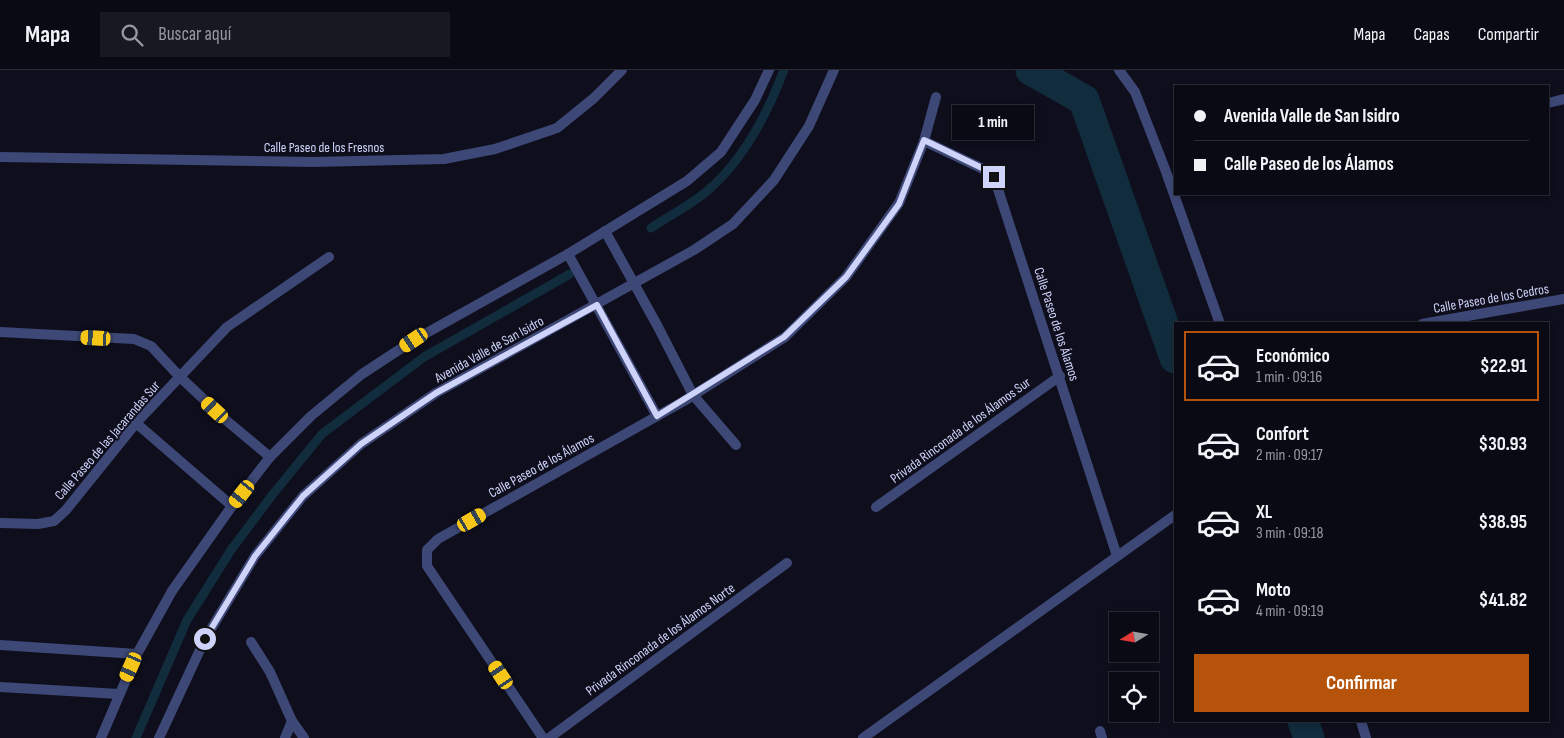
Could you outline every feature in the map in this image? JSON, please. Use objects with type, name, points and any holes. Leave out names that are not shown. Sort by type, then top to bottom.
[{"type":"street","name":"Calle Paseo de los Fresnos","points":[[0,157],[313,162],[444,158],[495,149],[557,128],[594,98],[622,70]]},
{"type":"street","points":[[101,738],[137,654],[172,591],[232,506],[270,457],[311,416],[362,374],[414,340],[568,254],[688,180],[721,152],[755,100],[769,70]]},
{"type":"street","name":"Avenida Valle de San Isidro","points":[[159,738],[205,639],[255,556],[303,496],[361,444],[436,393],[694,250],[733,224],[774,180],[809,126],[834,70]]},
{"type":"street","points":[[1119,70],[1135,92],[1174,194]]},
{"type":"street","name":"Calle Paseo de los Álamos","points":[[543,738],[427,566],[426,550],[438,539],[693,395],[784,337],[846,277],[899,204],[924,140],[936,97]]},
{"type":"street","points":[[1549,103],[1564,99]]},
{"type":"street","name":"Calle Paseo de los Álamos","points":[[924,140],[982,168],[994,177],[1117,556]]},
{"type":"street","points":[[1174,195],[1219,322]]},
{"type":"street","points":[[605,231],[693,395],[736,445]]},
{"type":"street","points":[[568,254],[657,416]]},
{"type":"street","name":"Calle Paseo de las Jacarandas Sur","points":[[0,523],[38,524],[54,521],[66,510],[136,423],[226,327],[329,257]]},
{"type":"street","name":"Calle Paseo de los Cedros","points":[[1433,322],[1564,299]]},
{"type":"street","points":[[0,332],[134,340],[151,346],[180,377],[227,421],[270,457]]},
{"type":"street","name":"Privada Rinconada de los Álamos Sur","points":[[876,507],[1060,376]]},
{"type":"street","points":[[136,423],[232,506]]},
{"type":"street","points":[[863,738],[1174,516]]},
{"type":"street","name":"Privada Rinconada de los Álamos Norte","points":[[549,738],[787,563]]},
{"type":"street","points":[[251,642],[270,672],[292,722],[304,738]]},
{"type":"street","points":[[0,645],[137,654]]},
{"type":"street","points":[[0,687],[119,694]]},
{"type":"street","points":[[285,738],[292,722]]},
{"type":"street","points":[[1361,722],[1366,738]]},
{"type":"waterway","points":[[651,228],[706,192],[731,166],[762,120],[784,70]]},
{"type":"waterway","points":[[1031,70],[1084,100],[1174,355]]},
{"type":"waterway","points":[[136,738],[187,620],[231,550],[273,494],[322,434],[424,357],[570,274]]},
{"type":"waterway","points":[[1303,722],[1309,738]]},
{"type":"route","points":[[205,639],[255,556],[303,496],[361,444],[436,393],[597,305],[657,416],[784,337],[846,277],[899,204],[924,140],[982,168],[994,177]]}]
